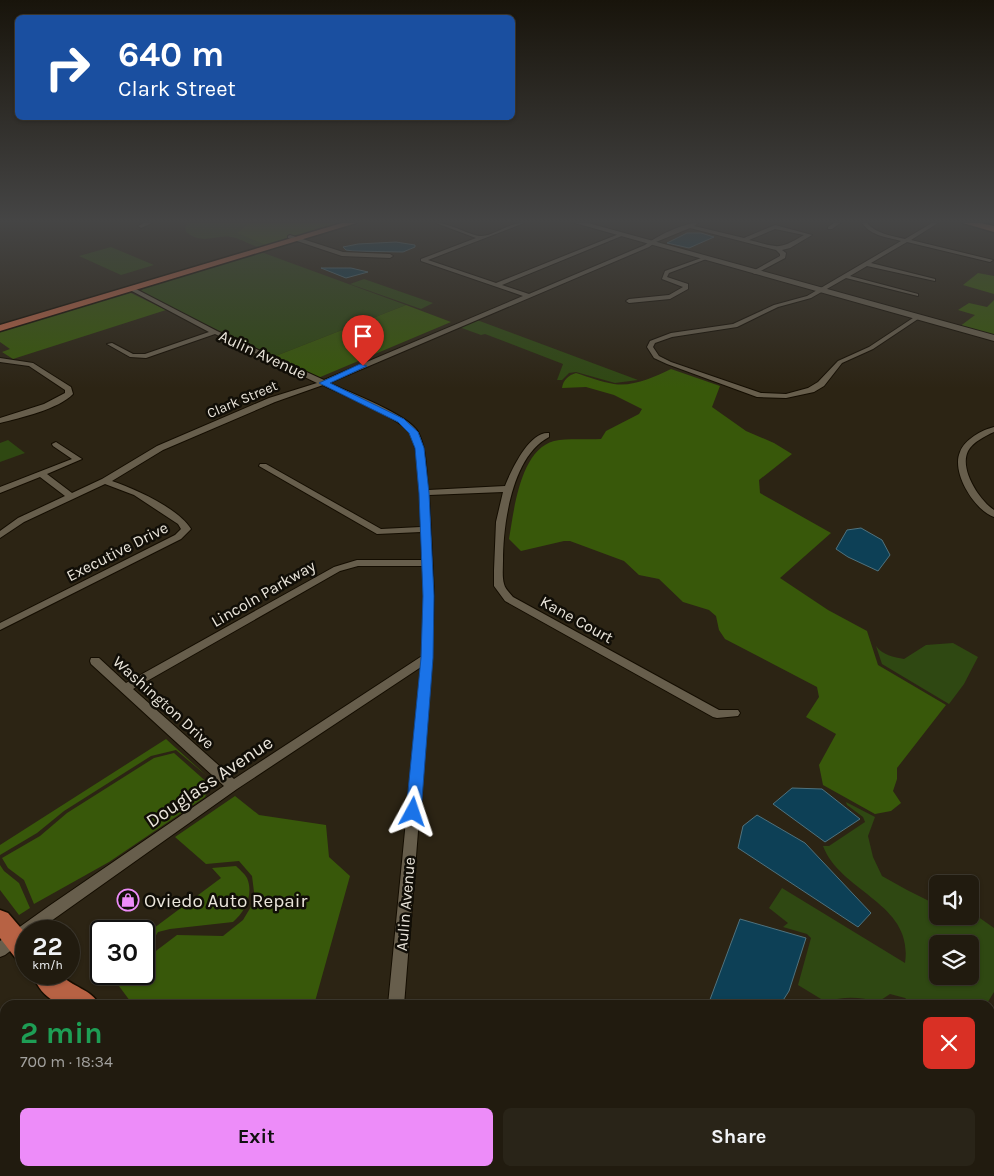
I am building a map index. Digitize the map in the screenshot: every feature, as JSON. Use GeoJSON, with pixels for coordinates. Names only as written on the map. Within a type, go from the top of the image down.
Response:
{"type":"FeatureCollection","features":[{"type":"Feature","properties":{"kind":"main road"},"geometry":{"type":"LineString","coordinates":[[0,324],[155,278]]}},
{"type":"Feature","properties":{"kind":"main road"},"geometry":{"type":"LineString","coordinates":[[0,328],[167,278]]}},
{"type":"Feature","properties":{"kind":"main road"},"geometry":{"type":"LineString","coordinates":[[132,289],[144,281]]}},
{"type":"Feature","properties":{"kind":"main road"},"geometry":{"type":"LineString","coordinates":[[89,302],[104,293]]}},
{"type":"Feature","properties":{"kind":"main road"},"geometry":{"type":"LineString","coordinates":[[0,920],[14,947]]}},
{"type":"Feature","properties":{"kind":"main road"},"geometry":{"type":"LineString","coordinates":[[54,989],[76,1000]]}},
{"type":"Feature","properties":{"kind":"street"},"geometry":{"type":"LineString","coordinates":[[475,278],[529,296]]}},
{"type":"Feature","properties":{"kind":"street"},"geometry":{"type":"LineString","coordinates":[[496,285],[514,278]]}},
{"type":"Feature","properties":{"kind":"street","name":"Clark Street"},"geometry":{"type":"LineString","coordinates":[[0,535],[21,520],[105,481],[160,448],[272,400],[323,383],[571,278]]}},
{"type":"Feature","properties":{"kind":"street"},"geometry":{"type":"LineString","coordinates":[[628,301],[670,297],[686,288],[686,286],[664,278]]}},
{"type":"Feature","properties":{"kind":"street"},"geometry":{"type":"LineString","coordinates":[[777,278],[994,338]]}},
{"type":"Feature","properties":{"kind":"street"},"geometry":{"type":"LineString","coordinates":[[842,278],[803,299],[776,306],[736,326],[670,335],[652,342],[651,352],[656,357],[760,395],[786,396],[812,390],[821,384],[840,362],[871,348],[918,318]]}},
{"type":"Feature","properties":{"kind":"street"},"geometry":{"type":"LineString","coordinates":[[852,278],[916,295]]}},
{"type":"Feature","properties":{"kind":"street"},"geometry":{"type":"LineString","coordinates":[[924,278],[933,280]]}},
{"type":"Feature","properties":{"kind":"street","name":"Aulin Avenue"},"geometry":{"type":"LineString","coordinates":[[132,289],[216,332],[390,414],[414,432],[419,448],[424,493],[427,563],[427,658],[396,1000]]}},
{"type":"Feature","properties":{"kind":"street"},"geometry":{"type":"LineString","coordinates":[[110,344],[132,356],[146,356],[216,332]]}},
{"type":"Feature","properties":{"kind":"street"},"geometry":{"type":"LineString","coordinates":[[1,360],[40,376],[50,377]]}},
{"type":"Feature","properties":{"kind":"street"},"geometry":{"type":"LineString","coordinates":[[2,417],[65,399],[69,394],[68,389],[31,364],[12,364]]}},
{"type":"Feature","properties":{"kind":"street"},"geometry":{"type":"LineString","coordinates":[[23,368],[31,364]]}},
{"type":"Feature","properties":{"kind":"street"},"geometry":{"type":"LineString","coordinates":[[994,429],[970,443],[964,450],[962,463],[968,488],[979,503],[994,514]]}},
{"type":"Feature","properties":{"kind":"street","name":"Kane Court"},"geometry":{"type":"LineString","coordinates":[[546,435],[535,441],[528,450],[507,489],[500,522],[499,586],[509,599],[718,714],[734,713]]}},
{"type":"Feature","properties":{"kind":"street"},"geometry":{"type":"LineString","coordinates":[[0,490],[78,458],[56,444]]}},
{"type":"Feature","properties":{"kind":"street"},"geometry":{"type":"LineString","coordinates":[[264,466],[380,532],[426,529]]}},
{"type":"Feature","properties":{"kind":"street"},"geometry":{"type":"LineString","coordinates":[[41,474],[71,496]]}},
{"type":"Feature","properties":{"kind":"street","name":"Executive Drive"},"geometry":{"type":"LineString","coordinates":[[0,627],[183,534],[186,529],[182,522],[137,493],[105,481]]}},
{"type":"Feature","properties":{"kind":"street"},"geometry":{"type":"LineString","coordinates":[[424,493],[507,489]]}},
{"type":"Feature","properties":{"kind":"street","name":"Lincoln Parkway"},"geometry":{"type":"LineString","coordinates":[[125,689],[337,569],[357,564],[427,563]]}},
{"type":"Feature","properties":{"kind":"street","name":"Douglass Avenue"},"geometry":{"type":"LineString","coordinates":[[14,947],[54,910],[234,786],[427,658]]}},
{"type":"Feature","properties":{"kind":"street","name":"Washington Drive"},"geometry":{"type":"LineString","coordinates":[[95,661],[234,786]]}},
{"type":"Feature","properties":{"kind":"green space"},"geometry":{"type":"Polygon","coordinates":[[[175,278],[332,278],[406,305],[273,357],[140,292],[145,287],[175,278]]]}},
{"type":"Feature","properties":{"kind":"green space"},"geometry":{"type":"Polygon","coordinates":[[[972,278],[994,278],[994,294],[963,285],[972,278]]]}},
{"type":"Feature","properties":{"kind":"green space"},"geometry":{"type":"Polygon","coordinates":[[[364,279],[433,303],[421,309],[350,284],[364,279]]]}},
{"type":"Feature","properties":{"kind":"green space"},"geometry":{"type":"Polygon","coordinates":[[[129,292],[166,310],[13,359],[2,352],[10,349],[0,342],[0,332],[129,292]]]}},
{"type":"Feature","properties":{"kind":"green space"},"geometry":{"type":"Polygon","coordinates":[[[994,300],[994,337],[959,327],[975,315],[958,310],[969,303],[987,307],[994,300]]]}},
{"type":"Feature","properties":{"kind":"green space"},"geometry":{"type":"Polygon","coordinates":[[[406,305],[451,322],[318,378],[273,357],[406,305]]]}},
{"type":"Feature","properties":{"kind":"green space"},"geometry":{"type":"Polygon","coordinates":[[[477,320],[638,380],[615,383],[576,372],[569,373],[562,380],[557,380],[563,364],[485,334],[481,335],[459,327],[477,320]]]}},
{"type":"Feature","properties":{"kind":"green space"},"geometry":{"type":"Polygon","coordinates":[[[671,369],[720,386],[712,407],[746,431],[774,443],[792,454],[759,480],[760,493],[831,533],[780,578],[828,610],[867,631],[878,665],[946,705],[897,768],[897,779],[893,791],[901,803],[891,811],[875,814],[823,785],[819,765],[836,734],[806,717],[819,697],[817,687],[725,639],[719,630],[716,616],[709,610],[683,602],[659,579],[639,575],[624,561],[570,541],[521,551],[509,539],[516,498],[526,468],[533,456],[543,447],[554,441],[601,439],[606,431],[639,414],[642,409],[614,395],[586,387],[562,388],[567,378],[576,373],[600,381],[621,385],[643,381],[671,369]]]}},
{"type":"Feature","properties":{"kind":"green space"},"geometry":{"type":"Polygon","coordinates":[[[8,440],[25,453],[0,462],[0,443],[8,440]]]}},
{"type":"Feature","properties":{"kind":"green space"},"geometry":{"type":"Polygon","coordinates":[[[953,643],[978,657],[964,684],[949,704],[882,664],[876,646],[885,654],[904,659],[926,645],[953,643]]]}},
{"type":"Feature","properties":{"kind":"green space"},"geometry":{"type":"Polygon","coordinates":[[[166,739],[208,777],[176,750],[151,756],[64,811],[37,833],[0,855],[0,845],[166,739]]]}},
{"type":"Feature","properties":{"kind":"green space"},"geometry":{"type":"Polygon","coordinates":[[[174,753],[210,785],[205,797],[109,862],[34,904],[24,880],[8,868],[2,858],[40,836],[67,813],[154,758],[174,753]]]}},
{"type":"Feature","properties":{"kind":"green space"},"geometry":{"type":"Polygon","coordinates":[[[235,796],[259,815],[326,825],[329,857],[350,876],[315,1000],[129,1000],[118,985],[155,985],[155,952],[177,935],[223,936],[243,920],[255,900],[252,876],[239,861],[206,864],[175,837],[235,796]]]}},
{"type":"Feature","properties":{"kind":"green space"},"geometry":{"type":"Polygon","coordinates":[[[846,802],[875,817],[868,836],[873,857],[882,876],[929,901],[929,925],[979,925],[979,917],[994,928],[994,992],[989,1000],[908,1000],[890,994],[881,1000],[852,998],[823,1000],[798,985],[811,938],[807,934],[783,927],[788,923],[769,908],[782,888],[905,963],[905,943],[899,926],[888,912],[845,876],[832,862],[823,846],[829,846],[865,822],[863,817],[847,805],[846,802]]]}},
{"type":"Feature","properties":{"kind":"green space"},"geometry":{"type":"Polygon","coordinates":[[[0,865],[4,871],[19,883],[30,908],[19,915],[0,890],[0,865]]]}},
{"type":"Feature","properties":{"kind":"green space"},"geometry":{"type":"Polygon","coordinates":[[[236,866],[247,878],[249,896],[241,913],[233,922],[170,929],[158,932],[155,937],[155,927],[221,878],[212,868],[236,866]]]}},
{"type":"Feature","properties":{"kind":"water"},"geometry":{"type":"Polygon","coordinates":[[[861,528],[882,540],[890,555],[878,571],[848,557],[836,549],[847,530],[861,528]]]}},
{"type":"Feature","properties":{"kind":"water"},"geometry":{"type":"Polygon","coordinates":[[[792,788],[822,789],[860,819],[825,842],[773,804],[792,788]]]}},
{"type":"Feature","properties":{"kind":"water"},"geometry":{"type":"Polygon","coordinates":[[[757,815],[805,843],[871,913],[858,927],[738,848],[743,826],[757,815]]]}},
{"type":"Feature","properties":{"kind":"water"},"geometry":{"type":"Polygon","coordinates":[[[740,919],[806,938],[789,991],[783,1000],[710,1000],[740,919]]]}},
{"type":"Feature","properties":{"kind":"place","name":"Oviedo Auto Repair"},"geometry":{"type":"Point","coordinates":[128,900]}},
{"type":"Feature","properties":{"kind":"route"},"geometry":{"type":"LineString","coordinates":[[363,366],[323,383],[401,420],[414,432],[419,448],[424,493],[429,596],[427,658],[413,812]]}}]}
